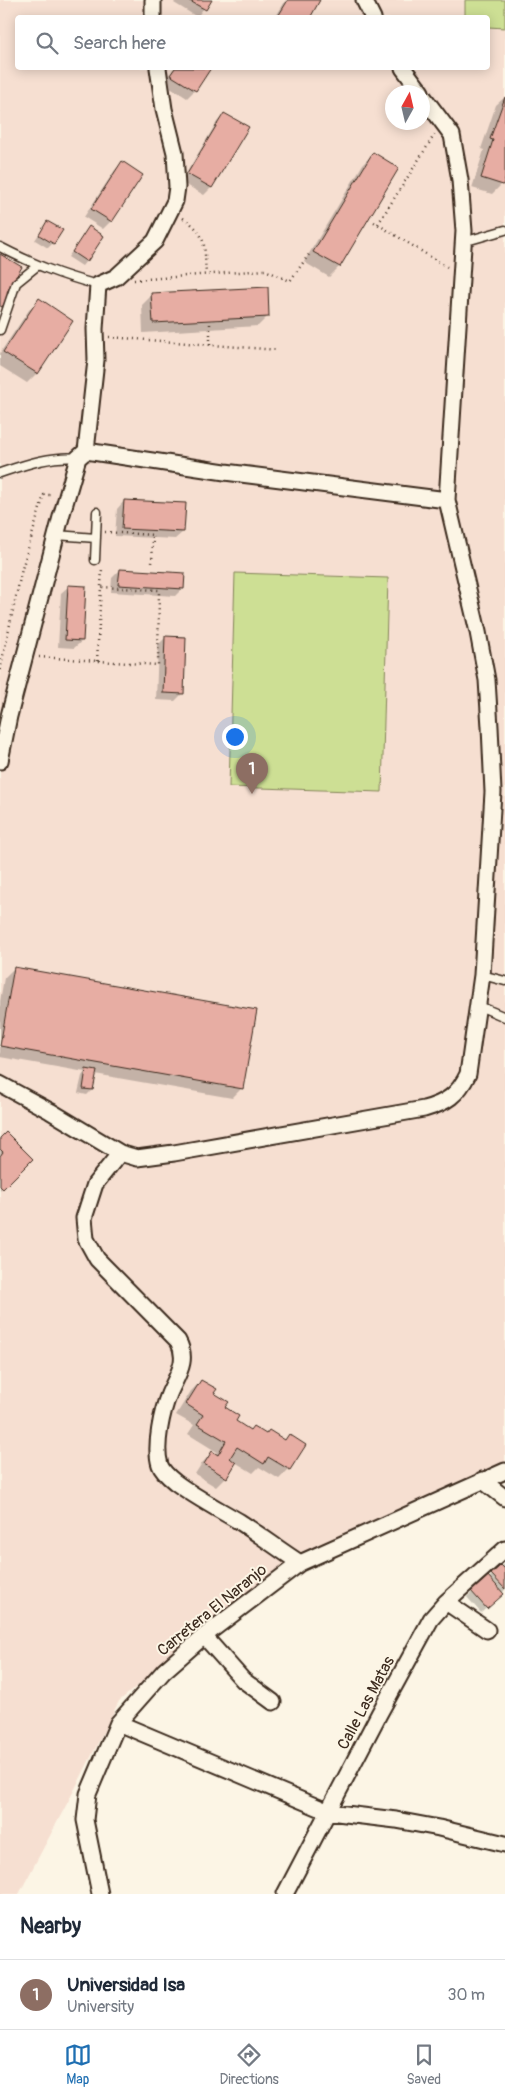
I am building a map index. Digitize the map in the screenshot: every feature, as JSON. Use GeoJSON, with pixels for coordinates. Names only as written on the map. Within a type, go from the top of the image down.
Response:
{"type":"FeatureCollection","features":[{"type":"Feature","properties":{"kind":"street"},"geometry":{"type":"LineString","coordinates":[[153,0],[153,15]]}},
{"type":"Feature","properties":{"kind":"street"},"geometry":{"type":"LineString","coordinates":[[364,0],[372,15]]}},
{"type":"Feature","properties":{"kind":"street"},"geometry":{"type":"LineString","coordinates":[[0,761],[66,496],[82,455],[96,360],[98,286],[116,277],[155,241],[175,201],[177,187],[175,153],[164,109],[158,70]]}},
{"type":"Feature","properties":{"kind":"street"},"geometry":{"type":"LineString","coordinates":[[404,70],[415,85]]}},
{"type":"Feature","properties":{"kind":"street"},"geometry":{"type":"LineString","coordinates":[[0,1084],[50,1111],[120,1153],[137,1158],[438,1105],[452,1098],[462,1088],[468,1074],[479,1006],[492,792],[487,680],[478,632],[446,500],[463,242],[460,180],[452,135],[430,105]]}},
{"type":"Feature","properties":{"kind":"street"},"geometry":{"type":"LineString","coordinates":[[82,455],[446,500]]}},
{"type":"Feature","properties":{"kind":"street"},"geometry":{"type":"LineString","coordinates":[[120,1153],[95,1184],[84,1218],[86,1239],[97,1259],[178,1341],[183,1350],[182,1370],[166,1403],[160,1430],[158,1446],[160,1467],[173,1481],[300,1563]]}},
{"type":"Feature","properties":{"kind":"street","name":"Carretera El Naranjo"},"geometry":{"type":"LineString","coordinates":[[100,1894],[85,1820],[88,1794],[118,1723],[164,1671],[204,1636],[300,1563],[505,1471]]}},
{"type":"Feature","properties":{"kind":"street"},"geometry":{"type":"LineString","coordinates":[[482,1480],[505,1498]]}},
{"type":"Feature","properties":{"kind":"street","name":"Calle Las Matas"},"geometry":{"type":"LineString","coordinates":[[285,1894],[431,1619],[446,1602],[505,1549]]}},
{"type":"Feature","properties":{"kind":"street"},"geometry":{"type":"LineString","coordinates":[[446,1602],[487,1630]]}},
{"type":"Feature","properties":{"kind":"street"},"geometry":{"type":"LineString","coordinates":[[204,1636],[243,1680],[273,1702]]}},
{"type":"Feature","properties":{"kind":"street"},"geometry":{"type":"LineString","coordinates":[[118,1723],[329,1812],[430,1826],[505,1844]]}},
{"type":"Feature","properties":{"kind":"lane"},"geometry":{"type":"LineString","coordinates":[[463,242],[505,230]]}},
{"type":"Feature","properties":{"kind":"lane"},"geometry":{"type":"LineString","coordinates":[[0,247],[37,266],[98,286]]}},
{"type":"Feature","properties":{"kind":"lane"},"geometry":{"type":"LineString","coordinates":[[0,330],[16,284],[37,266]]}},
{"type":"Feature","properties":{"kind":"lane"},"geometry":{"type":"LineString","coordinates":[[0,473],[82,455]]}},
{"type":"Feature","properties":{"kind":"lane"},"geometry":{"type":"LineString","coordinates":[[95,560],[97,512]]}},
{"type":"Feature","properties":{"kind":"lane"},"geometry":{"type":"LineString","coordinates":[[56,535],[96,535]]}},
{"type":"Feature","properties":{"kind":"lane"},"geometry":{"type":"LineString","coordinates":[[482,975],[505,981]]}},
{"type":"Feature","properties":{"kind":"lane"},"geometry":{"type":"LineString","coordinates":[[479,1006],[505,1017]]}},
{"type":"Feature","properties":{"kind":"path"},"geometry":{"type":"LineString","coordinates":[[378,224],[442,122]]}},
{"type":"Feature","properties":{"kind":"path"},"geometry":{"type":"LineString","coordinates":[[171,210],[196,226],[200,232],[203,240],[206,274]]}},
{"type":"Feature","properties":{"kind":"path"},"geometry":{"type":"LineString","coordinates":[[374,222],[461,276]]}},
{"type":"Feature","properties":{"kind":"path"},"geometry":{"type":"LineString","coordinates":[[116,277],[126,280],[265,270],[290,281],[310,253]]}},
{"type":"Feature","properties":{"kind":"path"},"geometry":{"type":"LineString","coordinates":[[210,324],[210,345]]}},
{"type":"Feature","properties":{"kind":"path"},"geometry":{"type":"LineString","coordinates":[[96,336],[278,350]]}},
{"type":"Feature","properties":{"kind":"path"},"geometry":{"type":"LineString","coordinates":[[0,670],[22,569],[44,495],[66,496]]}},
{"type":"Feature","properties":{"kind":"path"},"geometry":{"type":"LineString","coordinates":[[96,535],[153,535],[152,565]]}},
{"type":"Feature","properties":{"kind":"path"},"geometry":{"type":"LineString","coordinates":[[95,560],[102,560],[97,661]]}},
{"type":"Feature","properties":{"kind":"path"},"geometry":{"type":"LineString","coordinates":[[25,656],[158,666],[159,590],[101,587]]}},
{"type":"Feature","properties":{"kind":"shaded area"},"geometry":{"type":"Polygon","coordinates":[[[0,0],[505,0],[505,1465],[300,1553],[119,1701],[19,1894],[0,1894],[0,0]]]}},
{"type":"Feature","properties":{"kind":"green space"},"geometry":{"type":"Polygon","coordinates":[[[465,0],[505,0],[505,28],[490,27],[490,15],[465,15],[465,0]]]}},
{"type":"Feature","properties":{"kind":"green space"},"geometry":{"type":"Polygon","coordinates":[[[235,573],[388,578],[382,792],[229,787],[235,573]]]}},
{"type":"Feature","properties":{"kind":"building"},"geometry":{"type":"Polygon","coordinates":[[[188,0],[212,0],[206,10],[188,0]]]}},
{"type":"Feature","properties":{"kind":"building"},"geometry":{"type":"Polygon","coordinates":[[[288,0],[320,0],[312,15],[279,15],[288,0]]]}},
{"type":"Feature","properties":{"kind":"building"},"geometry":{"type":"Polygon","coordinates":[[[174,70],[210,70],[196,91],[170,75],[174,70]]]}},
{"type":"Feature","properties":{"kind":"building"},"geometry":{"type":"Polygon","coordinates":[[[505,97],[505,179],[503,185],[481,178],[493,140],[490,139],[505,97]]]}},
{"type":"Feature","properties":{"kind":"building"},"geometry":{"type":"Polygon","coordinates":[[[224,113],[249,127],[212,188],[187,174],[224,113]]]}},
{"type":"Feature","properties":{"kind":"building"},"geometry":{"type":"Polygon","coordinates":[[[373,152],[399,168],[340,267],[313,252],[373,152]]]}},
{"type":"Feature","properties":{"kind":"building"},"geometry":{"type":"Polygon","coordinates":[[[122,161],[143,175],[112,222],[91,209],[122,161]]]}},
{"type":"Feature","properties":{"kind":"building"},"geometry":{"type":"Polygon","coordinates":[[[47,221],[63,230],[54,244],[39,235],[47,221]]]}},
{"type":"Feature","properties":{"kind":"building"},"geometry":{"type":"Polygon","coordinates":[[[89,226],[104,236],[87,262],[72,252],[89,226]]]}},
{"type":"Feature","properties":{"kind":"building"},"geometry":{"type":"Polygon","coordinates":[[[0,254],[22,267],[7,292],[10,294],[2,307],[0,306],[0,254]]]}},
{"type":"Feature","properties":{"kind":"building"},"geometry":{"type":"Polygon","coordinates":[[[268,287],[269,317],[153,323],[151,293],[268,287]]]}},
{"type":"Feature","properties":{"kind":"building"},"geometry":{"type":"Polygon","coordinates":[[[39,298],[73,321],[38,374],[3,352],[39,298]]]}},
{"type":"Feature","properties":{"kind":"building"},"geometry":{"type":"Polygon","coordinates":[[[124,500],[186,503],[184,532],[122,529],[124,500]]]}},
{"type":"Feature","properties":{"kind":"building"},"geometry":{"type":"Polygon","coordinates":[[[120,569],[185,573],[184,589],[118,585],[120,569]]]}},
{"type":"Feature","properties":{"kind":"building"},"geometry":{"type":"Polygon","coordinates":[[[68,585],[86,586],[83,641],[65,640],[68,585]]]}},
{"type":"Feature","properties":{"kind":"building"},"geometry":{"type":"Polygon","coordinates":[[[165,636],[186,637],[184,694],[163,693],[165,636]]]}},
{"type":"Feature","properties":{"kind":"building"},"geometry":{"type":"Polygon","coordinates":[[[14,967],[257,1010],[243,1089],[0,1046],[14,967]]]}},
{"type":"Feature","properties":{"kind":"building"},"geometry":{"type":"Polygon","coordinates":[[[86,1069],[97,1071],[93,1090],[83,1089],[86,1069]]]}},
{"type":"Feature","properties":{"kind":"building"},"geometry":{"type":"Polygon","coordinates":[[[6,1132],[33,1159],[3,1189],[0,1186],[0,1156],[3,1152],[0,1149],[0,1138],[6,1132]]]}},
{"type":"Feature","properties":{"kind":"building"},"geometry":{"type":"Polygon","coordinates":[[[201,1380],[217,1389],[214,1393],[229,1402],[225,1407],[239,1416],[236,1421],[250,1430],[253,1426],[266,1434],[269,1430],[285,1440],[289,1434],[306,1445],[290,1470],[268,1457],[264,1464],[237,1447],[230,1458],[236,1463],[227,1478],[204,1464],[212,1451],[218,1455],[226,1441],[197,1424],[203,1415],[186,1404],[201,1380]]]}},
{"type":"Feature","properties":{"kind":"building"},"geometry":{"type":"Polygon","coordinates":[[[501,1565],[505,1569],[505,1589],[491,1574],[501,1565]]]}},
{"type":"Feature","properties":{"kind":"building"},"geometry":{"type":"Polygon","coordinates":[[[488,1576],[504,1594],[487,1609],[471,1591],[488,1576]]]}},
{"type":"Feature","properties":{"kind":"place","name":"Universidad Isa"},"geometry":{"type":"Point","coordinates":[252,794]}}]}
